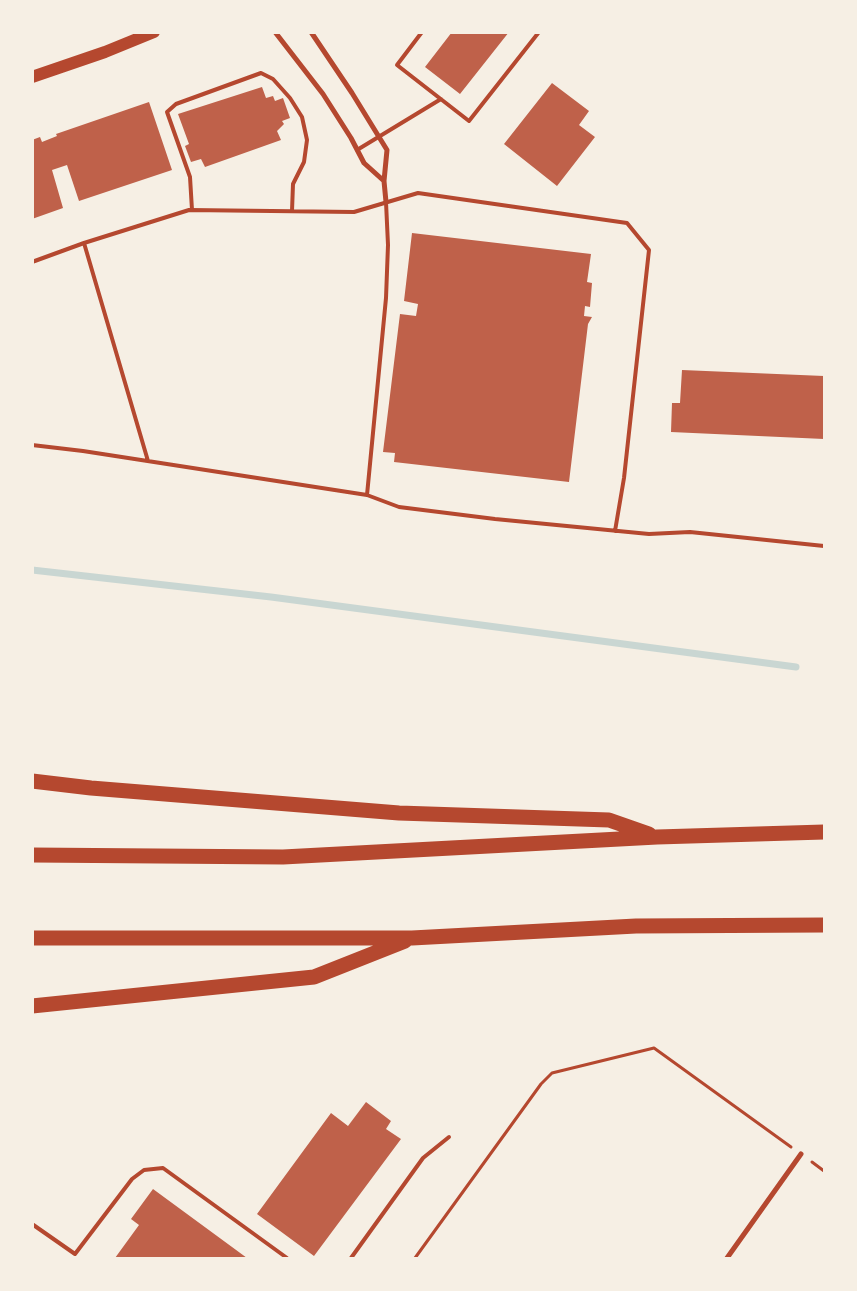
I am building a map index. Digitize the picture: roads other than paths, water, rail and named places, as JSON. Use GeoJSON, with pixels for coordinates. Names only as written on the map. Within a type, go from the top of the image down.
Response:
{"type":"FeatureCollection","features":[{"type":"Feature","properties":{"kind":"highway"},"geometry":{"type":"LineString","coordinates":[[32,781],[91,788],[399,813],[610,820],[658,837]]}},
{"type":"Feature","properties":{"kind":"highway"},"geometry":{"type":"LineString","coordinates":[[32,855],[283,857],[658,837],[824,832]]}},
{"type":"Feature","properties":{"kind":"highway"},"geometry":{"type":"LineString","coordinates":[[32,938],[412,938],[636,926],[824,926]]}},
{"type":"Feature","properties":{"kind":"highway"},"geometry":{"type":"LineString","coordinates":[[32,1006],[314,977],[412,938]]}},
{"type":"Feature","properties":{"kind":"main road"},"geometry":{"type":"LineString","coordinates":[[32,77],[105,52],[154,32]]}},
{"type":"Feature","properties":{"kind":"street"},"geometry":{"type":"LineString","coordinates":[[275,32],[323,94],[364,163],[384,182]]}},
{"type":"Feature","properties":{"kind":"street"},"geometry":{"type":"LineString","coordinates":[[311,32],[388,150],[384,182],[386,202]]}},
{"type":"Feature","properties":{"kind":"street"},"geometry":{"type":"LineString","coordinates":[[726,1258],[801,1154]]}},
{"type":"Feature","properties":{"kind":"lane"},"geometry":{"type":"LineString","coordinates":[[422,32],[397,65],[469,121],[539,32]]}},
{"type":"Feature","properties":{"kind":"lane"},"geometry":{"type":"LineString","coordinates":[[192,210],[190,177],[167,112],[176,104],[261,73],[273,79],[290,98],[302,117],[308,140],[304,162],[292,184],[292,211]]}},
{"type":"Feature","properties":{"kind":"lane"},"geometry":{"type":"LineString","coordinates":[[357,150],[441,99]]}},
{"type":"Feature","properties":{"kind":"lane"},"geometry":{"type":"LineString","coordinates":[[32,262],[84,243],[192,210],[354,212],[418,193],[628,222],[649,250],[624,478],[615,530]]}},
{"type":"Feature","properties":{"kind":"lane"},"geometry":{"type":"LineString","coordinates":[[367,495],[386,298],[388,245],[386,202]]}},
{"type":"Feature","properties":{"kind":"lane"},"geometry":{"type":"LineString","coordinates":[[84,243],[148,461]]}},
{"type":"Feature","properties":{"kind":"lane"},"geometry":{"type":"LineString","coordinates":[[32,445],[83,451],[367,495],[399,507],[495,519],[649,534],[690,532],[824,546]]}},
{"type":"Feature","properties":{"kind":"lane"},"geometry":{"type":"LineString","coordinates":[[351,1258],[423,1158],[449,1138]]}},
{"type":"Feature","properties":{"kind":"lane"},"geometry":{"type":"LineString","coordinates":[[32,1224],[75,1254],[132,1179],[144,1170],[163,1168],[287,1258]]}},
{"type":"Feature","properties":{"kind":"waterway"},"geometry":{"type":"LineString","coordinates":[[32,570],[271,597],[796,667]]}}]}
